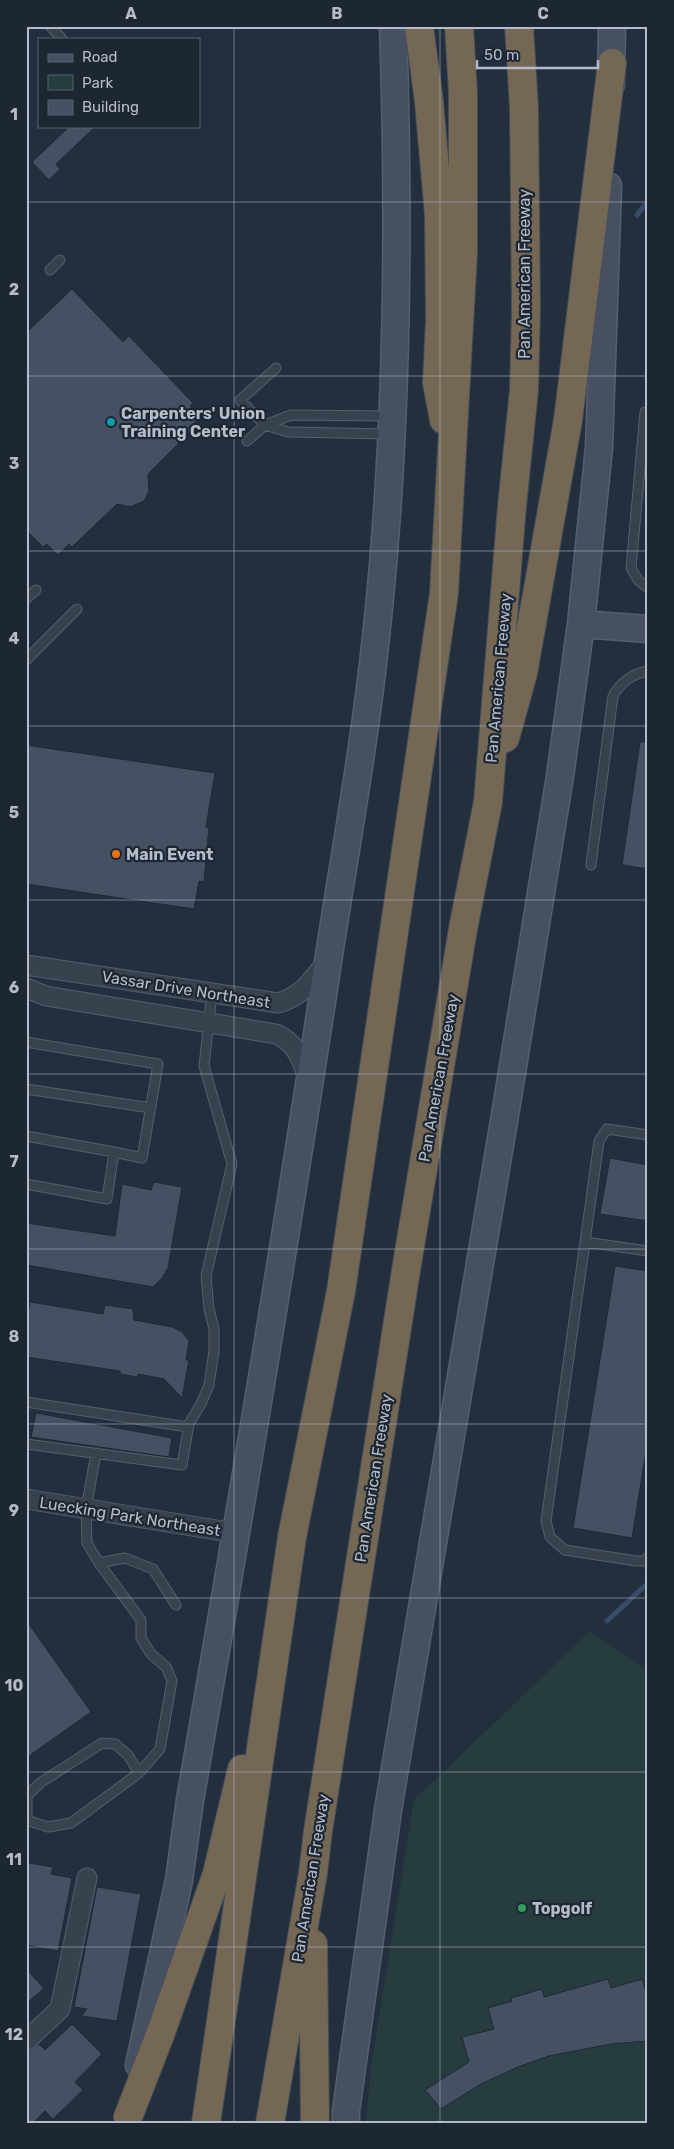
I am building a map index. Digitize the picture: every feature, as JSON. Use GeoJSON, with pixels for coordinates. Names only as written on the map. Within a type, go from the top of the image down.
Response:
{"type":"FeatureCollection","features":[{"type":"Feature","properties":{"kind":"highway"},"geometry":{"type":"LineString","coordinates":[[419,26],[429,102],[439,215],[440,321],[437,383],[451,460]]}},
{"type":"Feature","properties":{"kind":"highway"},"geometry":{"type":"LineString","coordinates":[[127,2120],[160,2035],[217,1874],[246,1753],[292,1537],[341,1291],[444,593],[463,253],[463,93],[459,26]]}},
{"type":"Feature","properties":{"kind":"highway","name":"Pan American Freeway"},"geometry":{"type":"LineString","coordinates":[[270,2123],[313,1873],[407,1264],[463,929],[488,802],[512,506],[524,390],[526,309],[524,118],[519,26]]}},
{"type":"Feature","properties":{"kind":"highway"},"geometry":{"type":"LineString","coordinates":[[488,802],[523,673],[568,420],[612,63]]}},
{"type":"Feature","properties":{"kind":"highway"},"geometry":{"type":"LineString","coordinates":[[206,2123],[292,1537]]}},
{"type":"Feature","properties":{"kind":"highway"},"geometry":{"type":"LineString","coordinates":[[313,1873],[315,2123]]}},
{"type":"Feature","properties":{"kind":"main road"},"geometry":{"type":"LineString","coordinates":[[127,2120],[179,1880],[309,1086],[357,782],[376,635],[392,425],[398,171],[393,26]]}},
{"type":"Feature","properties":{"kind":"main road"},"geometry":{"type":"LineString","coordinates":[[346,2123],[346,2111],[388,1810],[507,1102],[560,776],[581,624],[599,448],[612,26]]}},
{"type":"Feature","properties":{"kind":"main road"},"geometry":{"type":"LineString","coordinates":[[581,624],[648,629]]}},
{"type":"Feature","properties":{"kind":"street","name":"Vassar Drive Northeast"},"geometry":{"type":"LineString","coordinates":[[26,965],[278,1003],[289,1000],[307,987],[328,960]]}},
{"type":"Feature","properties":{"kind":"street","name":"Vassar Drive Northeast"},"geometry":{"type":"LineString","coordinates":[[26,988],[46,996],[262,1031],[284,1037],[301,1057],[309,1086]]}},
{"type":"Feature","properties":{"kind":"street","name":"Luecking Park Northeast"},"geometry":{"type":"LineString","coordinates":[[26,1499],[235,1533]]}},
{"type":"Feature","properties":{"kind":"street"},"geometry":{"type":"LineString","coordinates":[[26,2041],[60,2009],[88,1878]]}},
{"type":"Feature","properties":{"kind":"lane"},"geometry":{"type":"LineString","coordinates":[[50,26],[61,38]]}},
{"type":"Feature","properties":{"kind":"lane"},"geometry":{"type":"LineString","coordinates":[[50,270],[60,260]]}},
{"type":"Feature","properties":{"kind":"lane"},"geometry":{"type":"LineString","coordinates":[[276,368],[240,400],[265,425],[288,432],[392,425]]}},
{"type":"Feature","properties":{"kind":"lane"},"geometry":{"type":"LineString","coordinates":[[645,412],[631,568],[638,580],[648,588]]}},
{"type":"Feature","properties":{"kind":"lane"},"geometry":{"type":"LineString","coordinates":[[248,441],[265,425],[292,415],[392,425]]}},
{"type":"Feature","properties":{"kind":"lane"},"geometry":{"type":"LineString","coordinates":[[26,598],[36,590]]}},
{"type":"Feature","properties":{"kind":"lane"},"geometry":{"type":"LineString","coordinates":[[26,660],[77,609]]}},
{"type":"Feature","properties":{"kind":"lane"},"geometry":{"type":"LineString","coordinates":[[590,864],[613,696],[624,681],[639,672],[648,671]]}},
{"type":"Feature","properties":{"kind":"lane"},"geometry":{"type":"LineString","coordinates":[[26,1444],[182,1465],[188,1427],[209,1385],[214,1352],[214,1329],[209,1308],[206,1276],[232,1164],[204,1066],[212,993]]}},
{"type":"Feature","properties":{"kind":"lane"},"geometry":{"type":"LineString","coordinates":[[26,1042],[158,1064],[142,1158],[26,1136]]}},
{"type":"Feature","properties":{"kind":"lane"},"geometry":{"type":"LineString","coordinates":[[26,1089],[150,1108]]}},
{"type":"Feature","properties":{"kind":"lane"},"geometry":{"type":"LineString","coordinates":[[648,1135],[608,1129],[599,1141],[546,1521],[550,1537],[565,1550],[636,1561],[645,1561],[648,1558]]}},
{"type":"Feature","properties":{"kind":"lane"},"geometry":{"type":"LineString","coordinates":[[26,1184],[107,1200],[114,1152]]}},
{"type":"Feature","properties":{"kind":"lane"},"geometry":{"type":"LineString","coordinates":[[585,1242],[648,1250]]}},
{"type":"Feature","properties":{"kind":"lane"},"geometry":{"type":"LineString","coordinates":[[26,1402],[188,1427]]}},
{"type":"Feature","properties":{"kind":"lane"},"geometry":{"type":"LineString","coordinates":[[96,1453],[86,1509],[87,1543],[140,1620],[141,1638],[151,1654],[166,1667],[172,1681],[160,1749],[139,1773],[71,1823],[48,1827],[27,1820],[26,1796],[40,1783],[102,1743],[115,1744],[128,1755],[139,1773]]}},
{"type":"Feature","properties":{"kind":"lane"},"geometry":{"type":"LineString","coordinates":[[99,1563],[125,1558],[153,1569],[176,1605]]}},
{"type":"Feature","properties":{"kind":"green space","name":"Topgolf"},"geometry":{"type":"Polygon","coordinates":[[[590,1631],[648,1671],[648,2123],[366,2123],[371,2067],[414,1800],[590,1631]]]}},
{"type":"Feature","properties":{"kind":"building"},"geometry":{"type":"Polygon","coordinates":[[[68,128],[94,128],[56,164],[60,169],[49,180],[32,162],[68,128]]]}},
{"type":"Feature","properties":{"kind":"building","name":"Carpenters' Union Training Center"},"geometry":{"type":"Polygon","coordinates":[[[72,289],[123,342],[129,336],[193,403],[190,406],[201,417],[189,428],[191,431],[148,474],[149,491],[144,501],[130,507],[117,504],[72,547],[69,544],[58,555],[47,544],[43,547],[26,530],[26,333],[72,289]]]}},
{"type":"Feature","properties":{"kind":"building"},"geometry":{"type":"Polygon","coordinates":[[[640,742],[648,742],[648,869],[622,865],[640,742]]]}},
{"type":"Feature","properties":{"kind":"building","name":"Main Event"},"geometry":{"type":"Polygon","coordinates":[[[26,745],[215,773],[206,827],[209,827],[204,882],[199,881],[194,909],[26,884],[26,745]]]}},
{"type":"Feature","properties":{"kind":"building"},"geometry":{"type":"Polygon","coordinates":[[[610,1158],[648,1165],[648,1221],[600,1214],[610,1158]]]}},
{"type":"Feature","properties":{"kind":"building"},"geometry":{"type":"Polygon","coordinates":[[[154,1182],[182,1187],[168,1268],[153,1287],[26,1265],[26,1223],[115,1236],[122,1184],[151,1190],[154,1182]]]}},
{"type":"Feature","properties":{"kind":"building"},"geometry":{"type":"Polygon","coordinates":[[[615,1266],[648,1271],[648,1439],[632,1538],[573,1528],[615,1266]]]}},
{"type":"Feature","properties":{"kind":"building"},"geometry":{"type":"Polygon","coordinates":[[[30,1302],[103,1314],[105,1305],[133,1309],[134,1320],[172,1327],[182,1332],[189,1341],[186,1360],[189,1360],[182,1398],[164,1379],[138,1374],[137,1377],[120,1374],[120,1371],[26,1357],[26,1324],[30,1302]]]}},
{"type":"Feature","properties":{"kind":"building"},"geometry":{"type":"Polygon","coordinates":[[[36,1413],[172,1438],[169,1457],[31,1437],[36,1413]]]}},
{"type":"Feature","properties":{"kind":"building"},"geometry":{"type":"Polygon","coordinates":[[[26,1620],[91,1712],[26,1758],[26,1620]]]}},
{"type":"Feature","properties":{"kind":"building"},"geometry":{"type":"Polygon","coordinates":[[[29,1863],[53,1867],[51,1874],[72,1878],[58,1951],[26,1945],[26,1879],[29,1863]]]}},
{"type":"Feature","properties":{"kind":"building"},"geometry":{"type":"Polygon","coordinates":[[[97,1887],[141,1894],[117,2021],[81,2016],[87,2009],[74,2007],[97,1887]]]}},
{"type":"Feature","properties":{"kind":"building"},"geometry":{"type":"Polygon","coordinates":[[[26,1969],[44,1988],[26,2004],[26,1969]]]}},
{"type":"Feature","properties":{"kind":"building"},"geometry":{"type":"Polygon","coordinates":[[[608,1979],[611,1988],[642,1979],[648,1998],[648,2041],[611,2044],[549,2056],[518,2067],[481,2084],[441,2109],[425,2090],[469,2062],[462,2037],[494,2029],[488,2008],[512,2001],[511,1998],[542,1989],[544,1997],[608,1979]]]}},
{"type":"Feature","properties":{"kind":"building"},"geometry":{"type":"Polygon","coordinates":[[[72,2024],[102,2054],[75,2082],[83,2090],[53,2119],[45,2111],[33,2123],[26,2123],[26,2053],[39,2044],[45,2050],[72,2024]]]}},
{"type":"Feature","properties":{"kind":"waterway"},"geometry":{"type":"LineString","coordinates":[[637,215],[648,201]]}},
{"type":"Feature","properties":{"kind":"waterway"},"geometry":{"type":"LineString","coordinates":[[607,1621],[648,1583]]}},
{"type":"Feature","properties":{"kind":"place","name":"Carpenters' Union Training Center"},"geometry":{"type":"Point","coordinates":[111,422]}},
{"type":"Feature","properties":{"kind":"place","name":"Main Event"},"geometry":{"type":"Point","coordinates":[116,854]}},
{"type":"Feature","properties":{"kind":"place","name":"Topgolf"},"geometry":{"type":"Point","coordinates":[522,1908]}}]}
